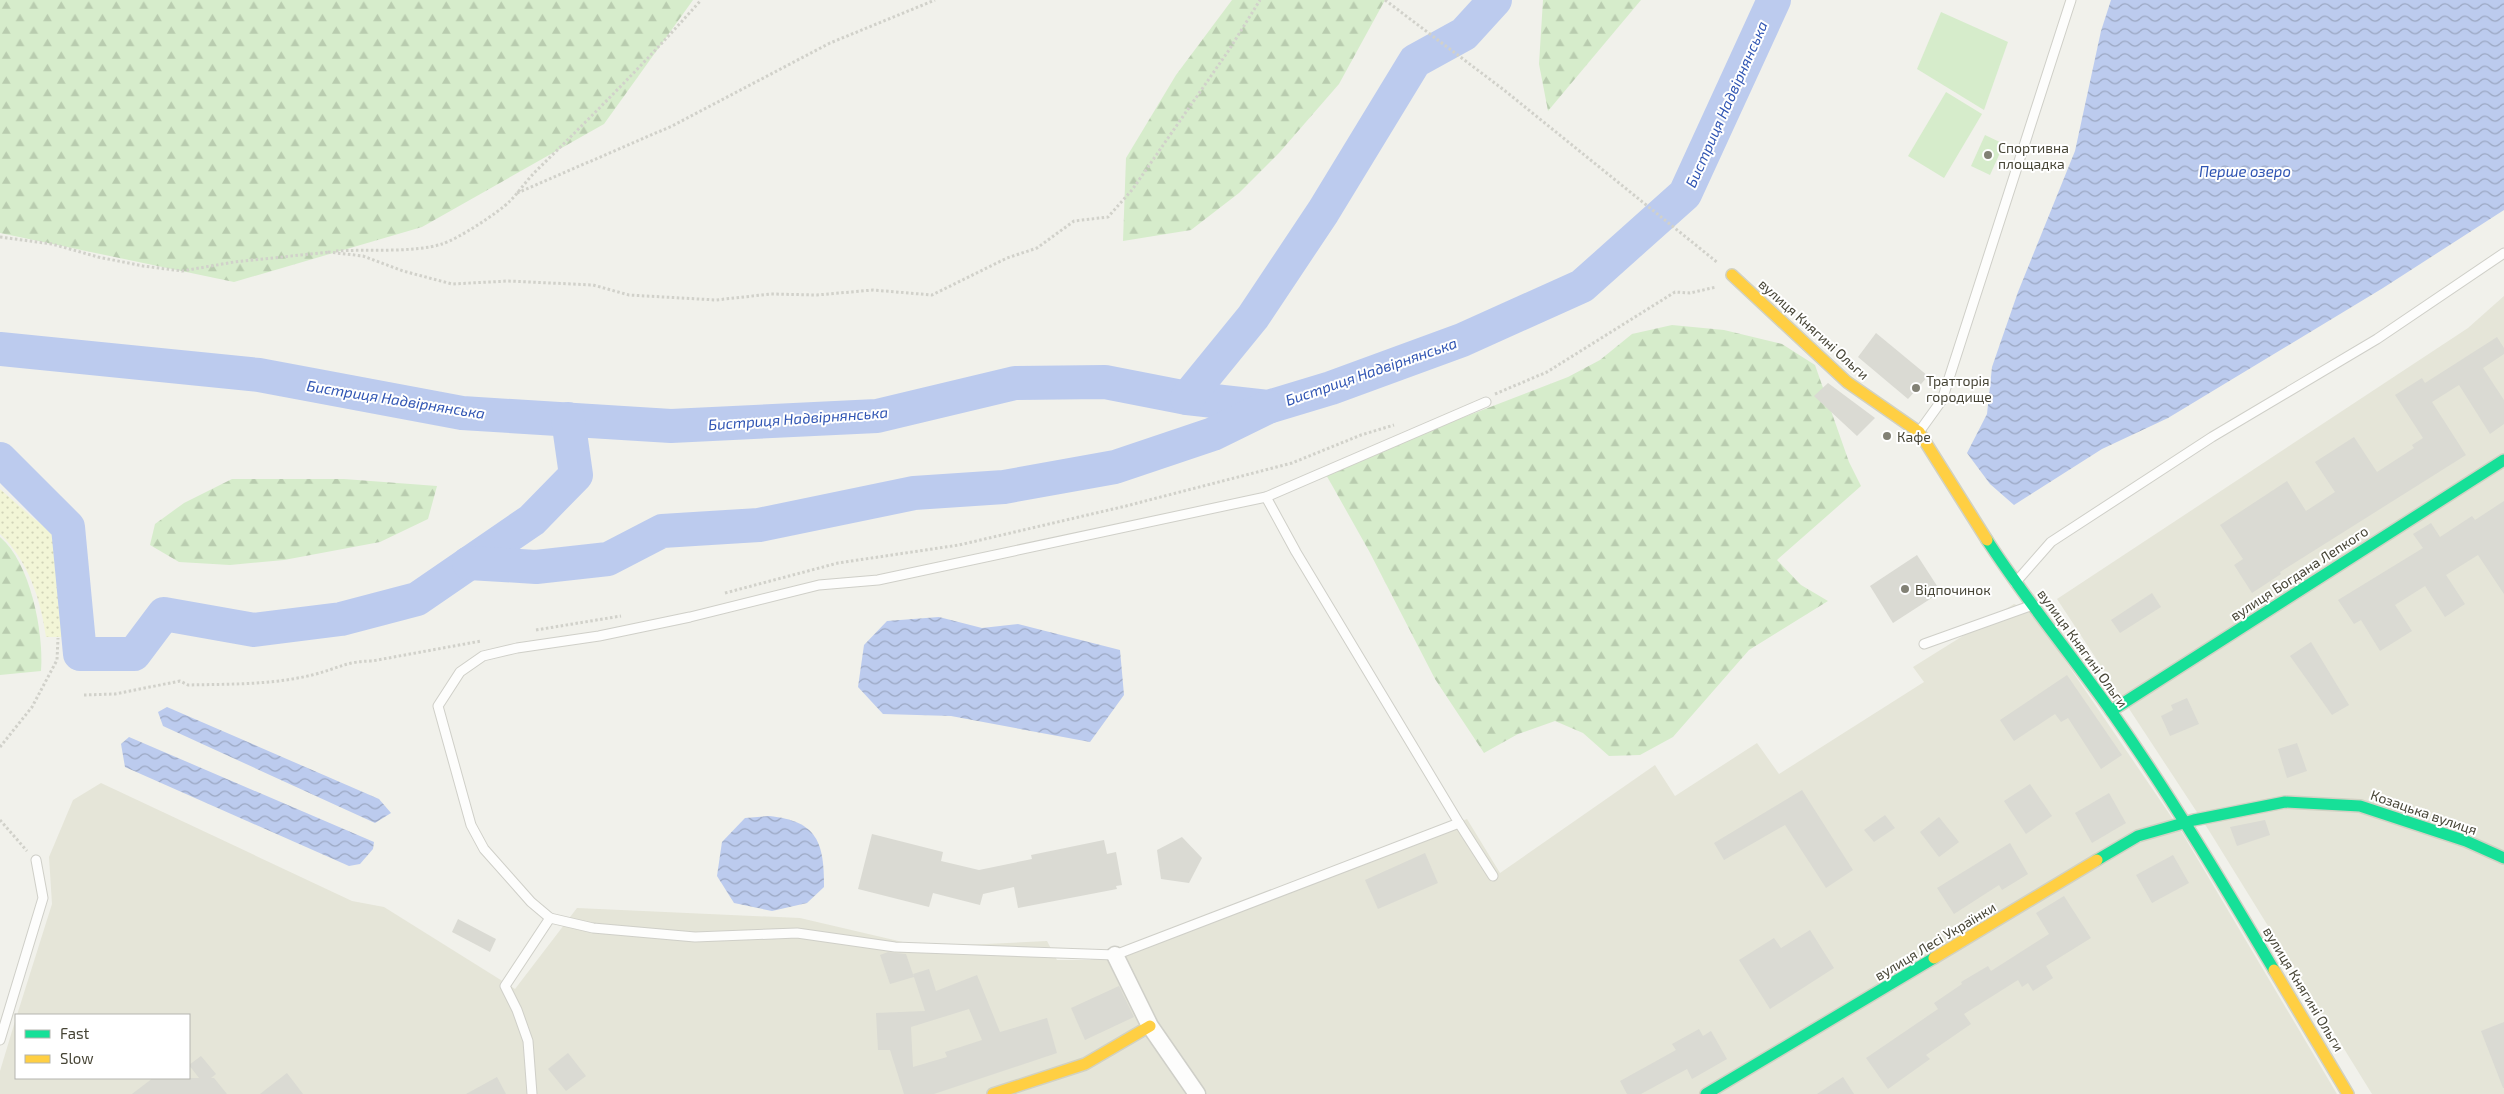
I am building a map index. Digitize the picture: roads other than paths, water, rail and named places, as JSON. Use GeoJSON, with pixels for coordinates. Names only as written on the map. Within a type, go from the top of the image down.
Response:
{"type":"FeatureCollection","features":[{"type":"Feature","properties":{"kind":"street","name":"вулиця Княгині Ольги"},"geometry":{"type":"LineString","coordinates":[[1732,275],[1847,382],[1919,432],[2015,583],[2033,604],[2111,711],[2184,822],[2301,1013],[2348,1094]]}},
{"type":"Feature","properties":{"kind":"street","name":"вулиця Богдана Лепкого"},"geometry":{"type":"LineString","coordinates":[[2111,711],[2504,460]]}},
{"type":"Feature","properties":{"kind":"street","name":"Козацька вулиця"},"geometry":{"type":"LineString","coordinates":[[2184,822],[2285,802],[2360,806],[2466,841],[2504,858]]}},
{"type":"Feature","properties":{"kind":"street","name":"вулиця Лесі Українки"},"geometry":{"type":"LineString","coordinates":[[1706,1094],[2138,836],[2184,822]]}},
{"type":"Feature","properties":{"kind":"street"},"geometry":{"type":"LineString","coordinates":[[1116,955],[1150,1026],[1197,1094]]}},
{"type":"Feature","properties":{"kind":"street"},"geometry":{"type":"LineString","coordinates":[[993,1094],[1086,1064],[1150,1026]]}},
{"type":"Feature","properties":{"kind":"lane"},"geometry":{"type":"LineString","coordinates":[[1919,432],[1942,400],[2071,0]]}},
{"type":"Feature","properties":{"kind":"lane"},"geometry":{"type":"LineString","coordinates":[[2015,583],[2051,542],[2212,437],[2377,338],[2504,253]]}},
{"type":"Feature","properties":{"kind":"lane"},"geometry":{"type":"LineString","coordinates":[[1459,824],[1116,955],[895,947],[797,933],[686,936],[593,928],[550,918],[531,902],[484,849],[471,825],[438,706],[460,672],[482,656],[517,648],[599,636],[690,617],[819,585],[878,580],[1266,497],[1487,399]]}},
{"type":"Feature","properties":{"kind":"lane"},"geometry":{"type":"LineString","coordinates":[[1266,497],[1296,552],[1459,824],[1493,876]]}},
{"type":"Feature","properties":{"kind":"lane"},"geometry":{"type":"LineString","coordinates":[[1924,644],[2033,604]]}},
{"type":"Feature","properties":{"kind":"lane"},"geometry":{"type":"LineString","coordinates":[[0,1040],[42,898],[36,860]]}},
{"type":"Feature","properties":{"kind":"lane"},"geometry":{"type":"LineString","coordinates":[[532,1094],[528,1041],[518,1010],[505,986],[550,918]]}},
{"type":"Feature","properties":{"kind":"water","name":"Перше озеро"},"geometry":{"type":"Polygon","coordinates":[[[2111,0],[2504,0],[2504,210],[2383,288],[2168,418],[2102,449],[2014,505],[1990,484],[1967,453],[1987,414],[1992,367],[2018,292],[2075,151],[2101,31],[2111,0]]]}},
{"type":"Feature","properties":{"kind":"water"},"geometry":{"type":"Polygon","coordinates":[[[939,617],[982,628],[1018,624],[1120,650],[1124,695],[1090,742],[951,716],[883,714],[858,687],[864,645],[887,621],[939,617]]]}},
{"type":"Feature","properties":{"kind":"water"},"geometry":{"type":"Polygon","coordinates":[[[167,707],[379,799],[391,813],[375,823],[163,726],[158,712],[167,707]]]}},
{"type":"Feature","properties":{"kind":"water"},"geometry":{"type":"Polygon","coordinates":[[[129,737],[374,842],[373,849],[360,864],[349,866],[125,767],[121,744],[129,737]]]}},
{"type":"Feature","properties":{"kind":"water"},"geometry":{"type":"Polygon","coordinates":[[[769,816],[798,823],[808,829],[820,847],[824,872],[824,887],[807,903],[772,911],[734,903],[717,876],[722,842],[745,818],[769,816]]]}},
{"type":"Feature","properties":{"kind":"waterway"},"geometry":{"type":"LineString","coordinates":[[1187,398],[1253,317],[1323,212],[1415,61],[1464,34],[1495,0]]}},
{"type":"Feature","properties":{"kind":"waterway","name":"Бистриця Надвірнянська"},"geometry":{"type":"LineString","coordinates":[[0,349],[259,375],[462,413],[671,426],[877,416],[1015,383],[1105,382],[1187,398],[1268,407],[1331,388],[1462,340],[1582,286],[1685,194],[1774,0]]}},
{"type":"Feature","properties":{"kind":"waterway"},"geometry":{"type":"LineString","coordinates":[[469,563],[536,567],[608,559],[662,531],[759,525],[914,493],[1004,487],[1115,467],[1213,434],[1268,407]]}},
{"type":"Feature","properties":{"kind":"waterway"},"geometry":{"type":"LineString","coordinates":[[0,459],[68,527],[80,654],[134,654],[164,614],[254,630],[341,619],[417,599],[532,520],[576,475],[568,419]]}},
{"type":"Feature","properties":{"kind":"place","name":"Спортивна площадка"},"geometry":{"type":"Point","coordinates":[1988,155]}},
{"type":"Feature","properties":{"kind":"place","name":"Тратторія городище"},"geometry":{"type":"Point","coordinates":[1916,388]}},
{"type":"Feature","properties":{"kind":"place","name":"Кафе"},"geometry":{"type":"Point","coordinates":[1887,436]}},
{"type":"Feature","properties":{"kind":"place","name":"Відпочинок"},"geometry":{"type":"Point","coordinates":[1905,589]}}]}
